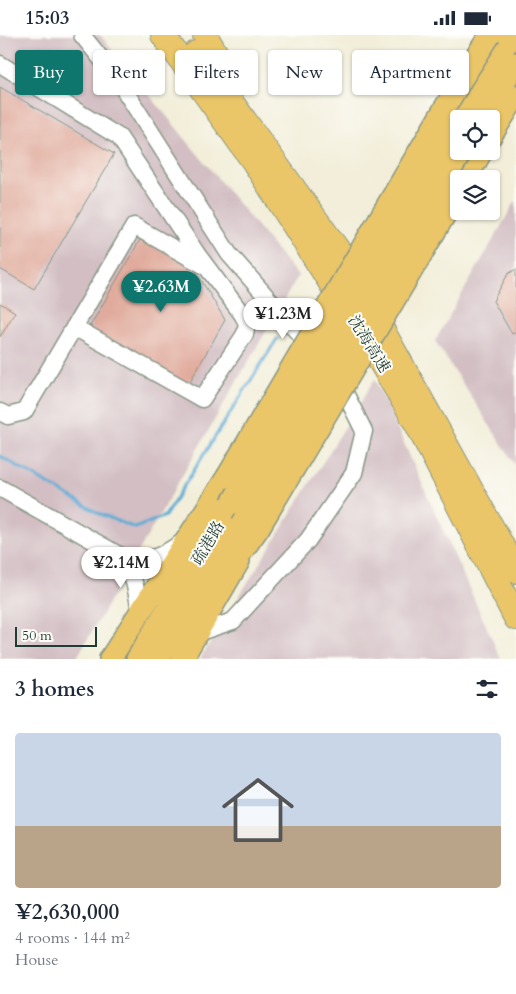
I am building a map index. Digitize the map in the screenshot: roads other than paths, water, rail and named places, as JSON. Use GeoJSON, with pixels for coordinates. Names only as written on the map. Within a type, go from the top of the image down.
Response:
{"type":"FeatureCollection","features":[{"type":"Feature","properties":{"kind":"highway","name":"沈海高速"},"geometry":{"type":"LineString","coordinates":[[164,35],[254,162],[377,357],[418,426],[516,618]]}},
{"type":"Feature","properties":{"kind":"highway","name":"沈海高速"},"geometry":{"type":"LineString","coordinates":[[183,35],[338,250],[516,571]]}},
{"type":"Feature","properties":{"kind":"highway"},"geometry":{"type":"LineString","coordinates":[[205,35],[274,161]]}},
{"type":"Feature","properties":{"kind":"main road"},"geometry":{"type":"LineString","coordinates":[[110,659],[227,477],[463,77],[490,35]]}},
{"type":"Feature","properties":{"kind":"main road","name":"疏港路"},"geometry":{"type":"LineString","coordinates":[[465,110],[512,35]]}},
{"type":"Feature","properties":{"kind":"main road"},"geometry":{"type":"LineString","coordinates":[[487,110],[516,63]]}},
{"type":"Feature","properties":{"kind":"main road"},"geometry":{"type":"LineString","coordinates":[[500,122],[516,96]]}},
{"type":"Feature","properties":{"kind":"main road","name":"疏港路"},"geometry":{"type":"LineString","coordinates":[[137,659],[232,504],[450,134]]}},
{"type":"Feature","properties":{"kind":"main road"},"geometry":{"type":"LineString","coordinates":[[182,659],[197,633],[250,526],[457,160]]}},
{"type":"Feature","properties":{"kind":"main road"},"geometry":{"type":"LineString","coordinates":[[170,659],[250,526],[450,205]]}},
{"type":"Feature","properties":{"kind":"main road"},"geometry":{"type":"LineString","coordinates":[[124,659],[190,549],[227,477]]}},
{"type":"Feature","properties":{"kind":"main road","name":"疏港路"},"geometry":{"type":"LineString","coordinates":[[158,659],[250,526]]}},
{"type":"Feature","properties":{"kind":"street"},"geometry":{"type":"LineString","coordinates":[[82,35],[116,77],[229,255],[338,379],[364,431],[354,473],[308,540],[233,621],[197,633]]}},
{"type":"Feature","properties":{"kind":"street"},"geometry":{"type":"LineString","coordinates":[[0,64],[119,137],[247,323],[245,334],[202,399],[74,327]]}},
{"type":"Feature","properties":{"kind":"street"},"geometry":{"type":"LineString","coordinates":[[0,412],[8,416],[24,412],[134,226],[207,267]]}},
{"type":"Feature","properties":{"kind":"street"},"geometry":{"type":"LineString","coordinates":[[0,488],[124,558],[143,560],[160,557],[187,539]]}},
{"type":"Feature","properties":{"kind":"street"},"geometry":{"type":"LineString","coordinates":[[124,558],[136,586],[140,613]]}},
{"type":"Feature","properties":{"kind":"waterway"},"geometry":{"type":"LineString","coordinates":[[0,456],[98,513],[135,528],[165,516],[277,339]]}}]}
